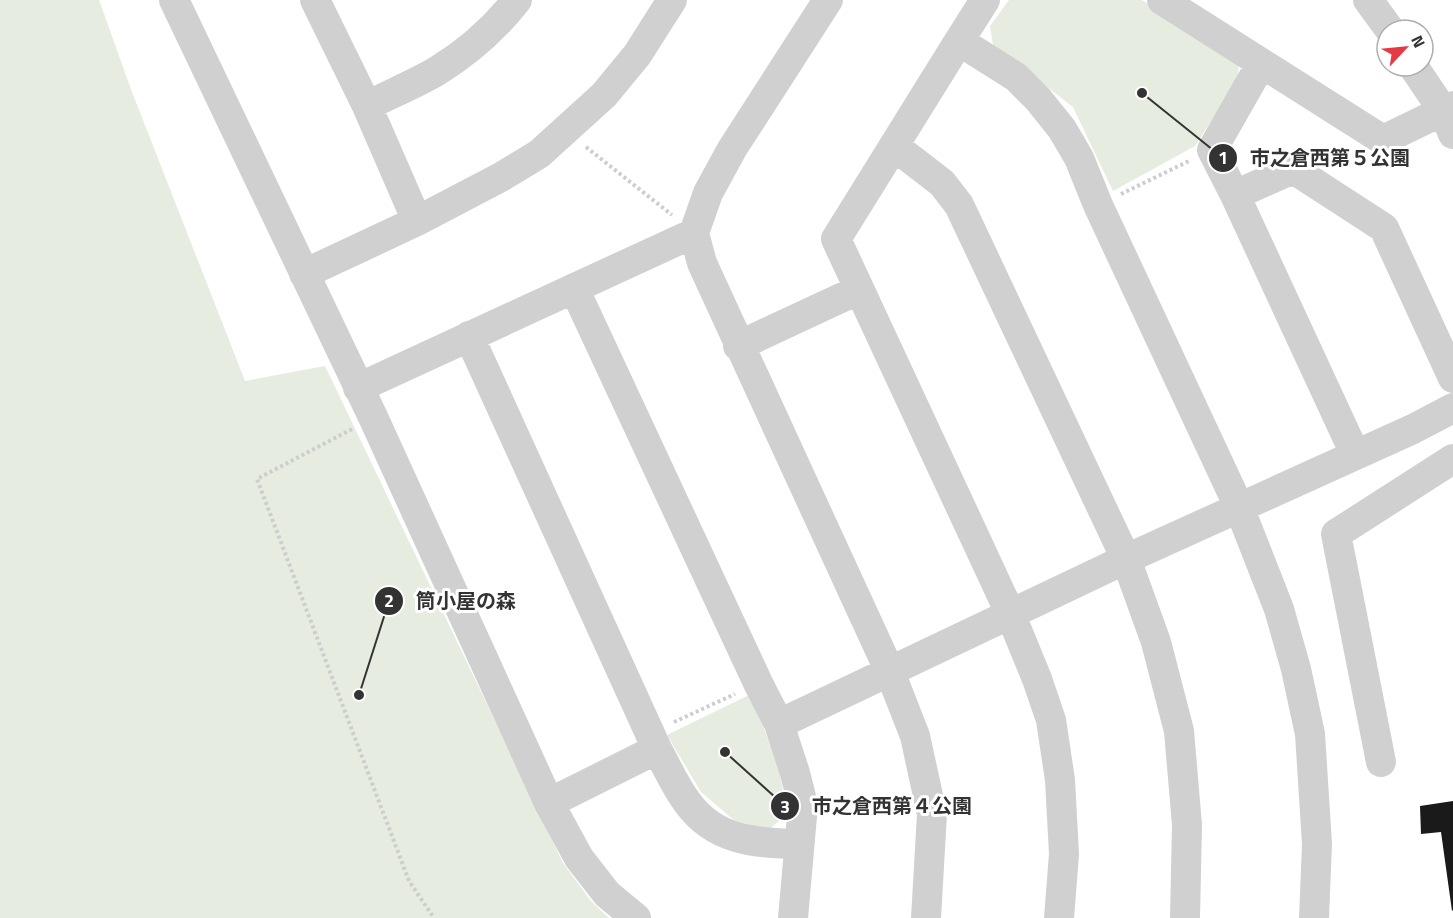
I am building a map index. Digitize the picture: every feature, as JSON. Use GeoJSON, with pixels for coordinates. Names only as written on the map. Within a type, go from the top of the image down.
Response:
{"type":"FeatureCollection","features":[{"type":"Feature","properties":{"kind":"street"},"geometry":{"type":"LineString","coordinates":[[174,0],[358,388],[374,417],[549,803],[579,858],[607,894],[636,918]]}},
{"type":"Feature","properties":{"kind":"street"},"geometry":{"type":"LineString","coordinates":[[315,0],[367,106],[417,221]]}},
{"type":"Feature","properties":{"kind":"street"},"geometry":{"type":"LineString","coordinates":[[367,106],[437,71],[475,44],[501,20],[517,0]]}},
{"type":"Feature","properties":{"kind":"street"},"geometry":{"type":"LineString","coordinates":[[304,274],[417,221],[501,177],[539,154],[604,95],[637,55],[672,0]]}},
{"type":"Feature","properties":{"kind":"street"},"geometry":{"type":"LineString","coordinates":[[828,0],[732,149],[708,193],[694,232],[702,262],[738,346],[890,672],[915,736],[932,814],[926,918]]}},
{"type":"Feature","properties":{"kind":"street"},"geometry":{"type":"LineString","coordinates":[[985,0],[836,239],[1010,614],[1051,720],[1060,780],[1064,854],[1059,918]]}},
{"type":"Feature","properties":{"kind":"street"},"geometry":{"type":"LineString","coordinates":[[1162,0],[1383,140],[1450,117],[1422,78]]}},
{"type":"Feature","properties":{"kind":"street"},"geometry":{"type":"LineString","coordinates":[[1368,0],[1381,18]]}},
{"type":"Feature","properties":{"kind":"street"},"geometry":{"type":"LineString","coordinates":[[959,41],[1016,77],[1038,99],[1062,129],[1079,158],[1098,205],[1239,507],[1279,609],[1296,669],[1310,734],[1317,844],[1314,918]]}},
{"type":"Feature","properties":{"kind":"street"},"geometry":{"type":"LineString","coordinates":[[1261,64],[1212,150],[1355,454]]}},
{"type":"Feature","properties":{"kind":"street"},"geometry":{"type":"LineString","coordinates":[[894,146],[942,183],[959,205],[1126,559],[1156,642],[1179,731],[1188,825],[1185,918]]}},
{"type":"Feature","properties":{"kind":"street"},"geometry":{"type":"LineString","coordinates":[[1235,195],[1293,169],[1384,228],[1453,378]]}},
{"type":"Feature","properties":{"kind":"street"},"geometry":{"type":"LineString","coordinates":[[358,388],[694,232]]}},
{"type":"Feature","properties":{"kind":"street"},"geometry":{"type":"LineString","coordinates":[[574,288],[779,724],[795,773],[802,805],[793,918]]}},
{"type":"Feature","properties":{"kind":"street"},"geometry":{"type":"LineString","coordinates":[[738,346],[858,290]]}},
{"type":"Feature","properties":{"kind":"street"},"geometry":{"type":"LineString","coordinates":[[470,336],[654,741],[686,801],[698,816],[745,841],[799,844]]}},
{"type":"Feature","properties":{"kind":"street"},"geometry":{"type":"LineString","coordinates":[[779,724],[1126,559],[1413,429],[1453,408]]}},
{"type":"Feature","properties":{"kind":"street"},"geometry":{"type":"LineString","coordinates":[[1381,762],[1336,534],[1453,459]]}},
{"type":"Feature","properties":{"kind":"street"},"geometry":{"type":"LineString","coordinates":[[549,803],[654,741]]}},
{"type":"Feature","properties":{"kind":"path"},"geometry":{"type":"LineString","coordinates":[[566,131],[694,232]]}},
{"type":"Feature","properties":{"kind":"path"},"geometry":{"type":"LineString","coordinates":[[1098,205],[1212,150]]}},
{"type":"Feature","properties":{"kind":"path"},"geometry":{"type":"LineString","coordinates":[[374,417],[257,479],[409,881],[434,918]]}},
{"type":"Feature","properties":{"kind":"path"},"geometry":{"type":"LineString","coordinates":[[654,741],[758,683]]}},
{"type":"Feature","properties":{"kind":"shaded area"},"geometry":{"type":"Polygon","coordinates":[[[0,0],[99,0],[132,92],[245,381],[325,366],[563,863],[591,901],[609,918],[0,918],[0,0]]]}},
{"type":"Feature","properties":{"kind":"shaded area"},"geometry":{"type":"Polygon","coordinates":[[[1009,0],[1142,0],[1239,63],[1238,79],[1195,146],[1113,191],[1073,107],[993,45],[990,26],[1009,0]]]}},
{"type":"Feature","properties":{"kind":"shaded area"},"geometry":{"type":"Polygon","coordinates":[[[751,694],[779,769],[787,815],[769,829],[741,826],[701,792],[667,735],[751,694]]]}},
{"type":"Feature","properties":{"kind":"building"},"geometry":{"type":"Polygon","coordinates":[[[1453,801],[1452,911],[1441,832],[1421,834],[1420,806],[1453,801]]]}},
{"type":"Feature","properties":{"kind":"place","name":"市之倉西第５公園"},"geometry":{"type":"Point","coordinates":[1142,93]}},
{"type":"Feature","properties":{"kind":"place","name":"筒小屋の森"},"geometry":{"type":"Point","coordinates":[359,695]}},
{"type":"Feature","properties":{"kind":"place","name":"市之倉西第４公園"},"geometry":{"type":"Point","coordinates":[725,752]}}]}
